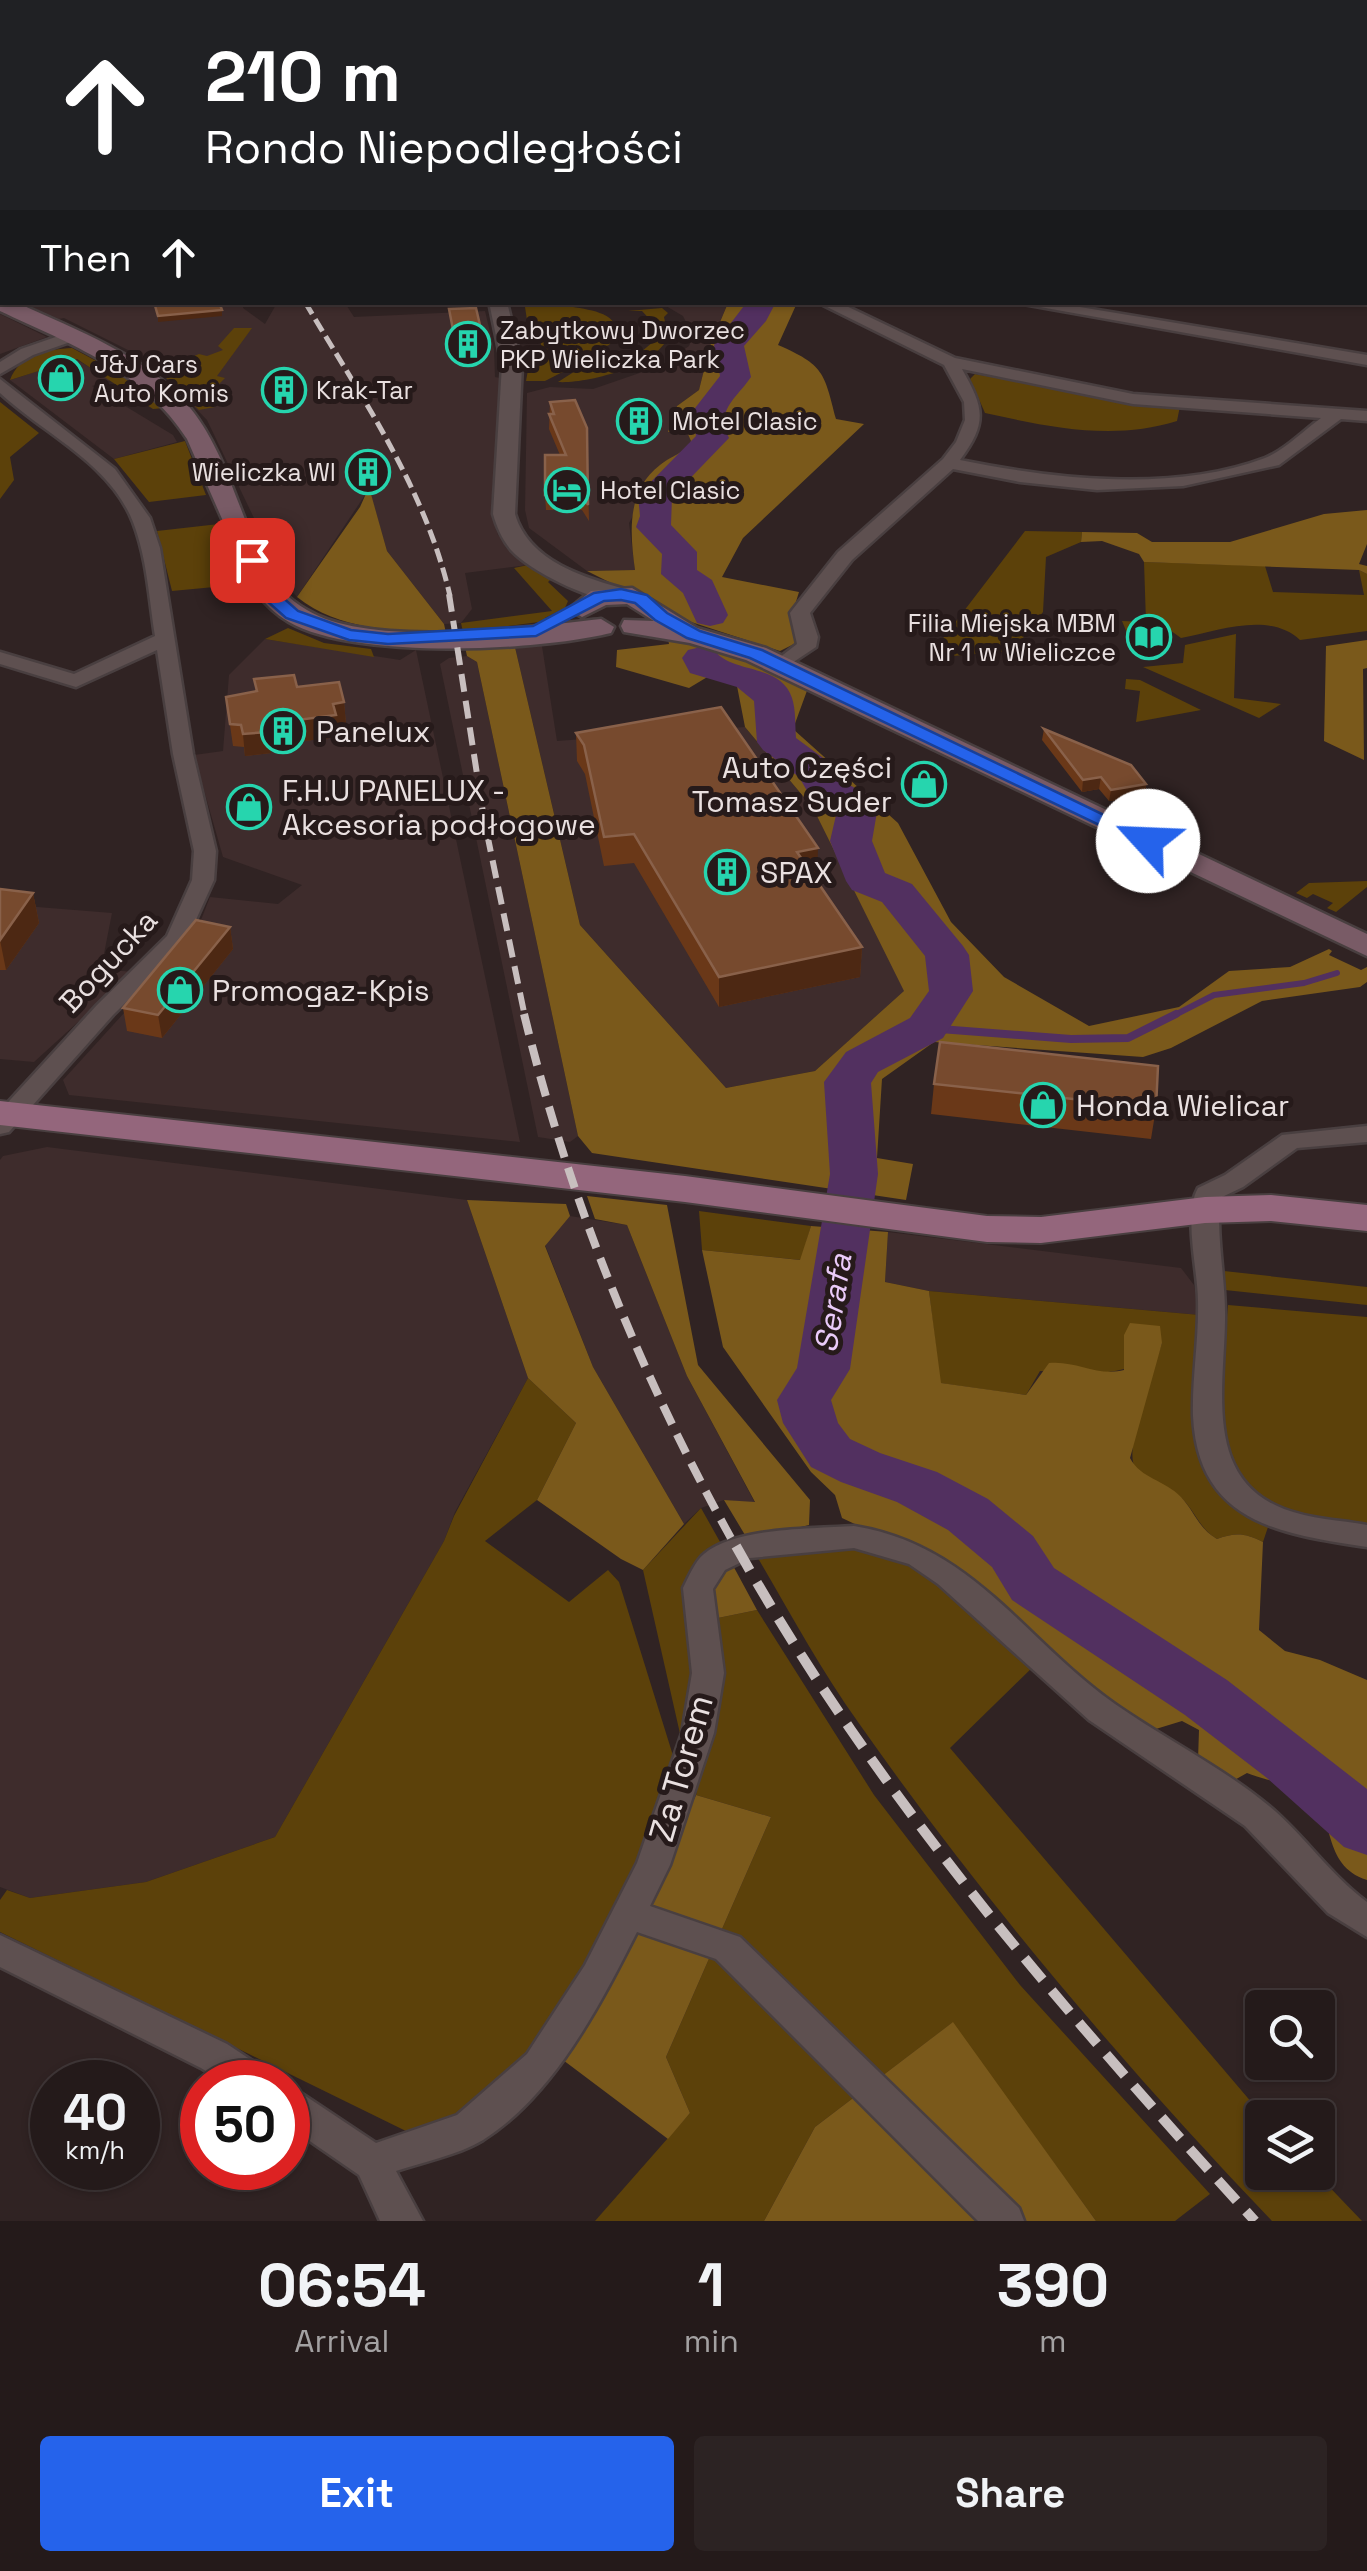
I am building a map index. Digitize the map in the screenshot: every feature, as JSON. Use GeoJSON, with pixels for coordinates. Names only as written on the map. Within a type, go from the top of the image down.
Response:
{"type":"FeatureCollection","features":[{"type":"Feature","properties":{"kind":"main road"},"geometry":{"type":"LineString","coordinates":[[4,305],[138,373],[188,418],[259,576],[274,599],[292,614],[349,635],[388,639],[536,631],[589,613],[642,617],[780,665],[1367,946]]}},
{"type":"Feature","properties":{"kind":"main road"},"geometry":{"type":"LineString","coordinates":[[589,613],[600,597],[621,594],[641,599],[642,617]]}},
{"type":"Feature","properties":{"kind":"main road"},"geometry":{"type":"LineString","coordinates":[[4,1118],[685,1189],[786,1206],[987,1230],[1041,1230],[1205,1210],[1271,1208],[1367,1218]]}},
{"type":"Feature","properties":{"kind":"street"},"geometry":{"type":"LineString","coordinates":[[499,305],[512,365],[506,526],[517,544],[553,569],[597,589],[621,594]]}},
{"type":"Feature","properties":{"kind":"street"},"geometry":{"type":"LineString","coordinates":[[831,305],[950,362],[1133,399],[1367,416]]}},
{"type":"Feature","properties":{"kind":"street"},"geometry":{"type":"LineString","coordinates":[[1037,305],[1367,360]]}},
{"type":"Feature","properties":{"kind":"street"},"geometry":{"type":"LineString","coordinates":[[0,369],[27,352],[70,337]]}},
{"type":"Feature","properties":{"kind":"street"},"geometry":{"type":"LineString","coordinates":[[780,665],[806,648],[808,637],[800,612],[822,582],[845,556],[950,463],[964,443],[973,420],[972,402],[950,362]]}},
{"type":"Feature","properties":{"kind":"street","name":"Bogucka"},"geometry":{"type":"LineString","coordinates":[[0,384],[122,484],[149,540],[183,754],[205,851],[203,880],[177,939],[4,1118]]}},
{"type":"Feature","properties":{"kind":"street"},"geometry":{"type":"LineString","coordinates":[[950,463],[1020,477],[1097,485],[1184,482],[1273,461],[1336,415]]}},
{"type":"Feature","properties":{"kind":"street"},"geometry":{"type":"LineString","coordinates":[[553,569],[589,613]]}},
{"type":"Feature","properties":{"kind":"street"},"geometry":{"type":"LineString","coordinates":[[0,658],[76,682],[167,638]]}},
{"type":"Feature","properties":{"kind":"street"},"geometry":{"type":"LineString","coordinates":[[1367,1134],[1290,1141],[1234,1181],[1207,1194],[1205,1210],[1212,1300],[1207,1430],[1219,1474],[1259,1511],[1298,1524],[1367,1536]]}},
{"type":"Feature","properties":{"kind":"street","name":"Za Torem"},"geometry":{"type":"LineString","coordinates":[[372,2162],[468,2128],[540,2066],[597,1976],[653,1866],[698,1733],[708,1673],[698,1601],[701,1580],[714,1562],[746,1546],[854,1537],[907,1550],[950,1576],[1100,1711],[1257,1816],[1340,1902],[1367,1922]]}},
{"type":"Feature","properties":{"kind":"street"},"geometry":{"type":"LineString","coordinates":[[628,1914],[728,1948],[1005,2221]]}},
{"type":"Feature","properties":{"kind":"street"},"geometry":{"type":"LineString","coordinates":[[0,1950],[220,2060]]}},
{"type":"Feature","properties":{"kind":"street"},"geometry":{"type":"LineString","coordinates":[[310,2121],[372,2162],[404,2221]]}},
{"type":"Feature","properties":{"kind":"shaded area"},"geometry":{"type":"Polygon","coordinates":[[[28,305],[243,305],[265,324],[276,305],[346,305],[354,317],[485,311],[494,349],[495,377],[500,378],[491,511],[498,535],[528,565],[465,573],[472,609],[461,623],[444,624],[387,551],[369,489],[297,597],[286,585],[207,420],[163,375],[164,368],[64,318],[28,305]]]}},
{"type":"Feature","properties":{"kind":"shaded area"},"geometry":{"type":"Polygon","coordinates":[[[520,305],[569,305],[592,311],[612,320],[618,334],[609,345],[581,356],[586,360],[545,381],[526,381],[528,370],[544,358],[536,323],[527,320],[525,307],[520,305]]]}},
{"type":"Feature","properties":{"kind":"shaded area"},"geometry":{"type":"Polygon","coordinates":[[[664,305],[727,305],[710,346],[699,390],[677,406],[669,432],[687,432],[691,440],[685,452],[662,463],[629,523],[635,570],[587,571],[529,528],[525,510],[527,393],[550,387],[593,389],[660,366],[689,346],[697,326],[687,324],[683,316],[664,305]]]}},
{"type":"Feature","properties":{"kind":"shaded area"},"geometry":{"type":"Polygon","coordinates":[[[727,305],[796,305],[778,345],[805,358],[820,372],[836,419],[864,424],[743,538],[722,577],[799,592],[790,621],[796,643],[780,651],[685,620],[587,571],[635,570],[632,527],[636,500],[649,475],[691,441],[687,432],[668,432],[677,406],[699,390],[710,346],[727,305]]]}},
{"type":"Feature","properties":{"kind":"shaded area"},"geometry":{"type":"Polygon","coordinates":[[[662,308],[668,313],[664,317],[668,337],[650,357],[602,376],[558,382],[580,368],[591,365],[598,370],[635,357],[653,342],[655,325],[642,311],[628,311],[662,308]]]}},
{"type":"Feature","properties":{"kind":"shaded area"},"geometry":{"type":"Polygon","coordinates":[[[0,314],[47,337],[0,354],[0,314]]]}},
{"type":"Feature","properties":{"kind":"shaded area"},"geometry":{"type":"Polygon","coordinates":[[[234,328],[252,328],[217,376],[225,378],[207,396],[215,407],[199,410],[162,374],[165,368],[199,354],[207,356],[223,350],[218,346],[234,328]]]}},
{"type":"Feature","properties":{"kind":"shaded area"},"geometry":{"type":"Polygon","coordinates":[[[72,348],[128,378],[164,408],[153,409],[77,359],[10,380],[27,359],[72,348]]]}},
{"type":"Feature","properties":{"kind":"shaded area"},"geometry":{"type":"Polygon","coordinates":[[[76,359],[110,380],[92,386],[173,435],[177,442],[114,459],[10,380],[76,359]]]}},
{"type":"Feature","properties":{"kind":"shaded area"},"geometry":{"type":"Polygon","coordinates":[[[975,374],[1123,401],[1180,406],[1177,421],[1153,427],[1105,431],[1057,427],[985,413],[970,379],[975,374]]]}},
{"type":"Feature","properties":{"kind":"shaded area"},"geometry":{"type":"Polygon","coordinates":[[[0,402],[39,433],[10,457],[14,480],[0,499],[0,402]]]}},
{"type":"Feature","properties":{"kind":"shaded area"},"geometry":{"type":"Polygon","coordinates":[[[185,441],[206,495],[149,502],[114,459],[185,441]]]}},
{"type":"Feature","properties":{"kind":"shaded area"},"geometry":{"type":"Polygon","coordinates":[[[369,487],[387,551],[444,624],[446,633],[349,623],[297,597],[360,507],[369,487]]]}},
{"type":"Feature","properties":{"kind":"shaded area"},"geometry":{"type":"Polygon","coordinates":[[[1367,510],[1367,544],[1359,564],[1367,566],[1367,574],[1359,570],[1144,562],[1139,554],[1102,541],[1081,542],[1082,532],[1137,533],[1152,542],[1230,542],[1324,514],[1367,510]]]}},
{"type":"Feature","properties":{"kind":"shaded area"},"geometry":{"type":"Polygon","coordinates":[[[219,524],[246,584],[172,591],[157,531],[219,524]]]}},
{"type":"Feature","properties":{"kind":"shaded area"},"geometry":{"type":"Polygon","coordinates":[[[1025,531],[1082,532],[1081,542],[1046,557],[1043,612],[1013,651],[928,658],[1025,531]]]}},
{"type":"Feature","properties":{"kind":"shaded area"},"geometry":{"type":"Polygon","coordinates":[[[1144,562],[1265,566],[1273,592],[1364,595],[1359,570],[1367,574],[1367,631],[1300,640],[1274,626],[1258,625],[1181,638],[1167,628],[1127,633],[1122,621],[1146,622],[1144,562]]]}},
{"type":"Feature","properties":{"kind":"shaded area"},"geometry":{"type":"Polygon","coordinates":[[[528,565],[551,579],[548,582],[568,601],[565,608],[545,618],[547,621],[463,632],[461,623],[552,611],[514,568],[528,565]]]}},
{"type":"Feature","properties":{"kind":"shaded area"},"geometry":{"type":"Polygon","coordinates":[[[288,628],[324,643],[371,649],[374,657],[265,639],[288,628]]]}},
{"type":"Feature","properties":{"kind":"shaded area"},"geometry":{"type":"Polygon","coordinates":[[[1236,634],[1234,698],[1281,704],[1259,718],[1143,667],[1183,663],[1185,645],[1236,634]]]}},
{"type":"Feature","properties":{"kind":"shaded area"},"geometry":{"type":"Polygon","coordinates":[[[265,639],[400,660],[416,650],[520,1142],[69,1095],[63,1080],[195,935],[210,897],[278,904],[302,885],[223,857],[194,755],[223,751],[229,675],[265,639]]]}},
{"type":"Feature","properties":{"kind":"shaded area"},"geometry":{"type":"Polygon","coordinates":[[[668,639],[731,653],[808,688],[793,729],[898,823],[951,922],[1004,977],[1089,1026],[1179,1007],[1229,971],[1290,967],[1329,949],[1329,955],[1361,970],[1367,967],[1367,982],[1360,987],[1262,1001],[1171,1048],[1143,1057],[934,1042],[882,1079],[877,1158],[913,1164],[906,1200],[592,1153],[578,1136],[477,662],[467,656],[465,647],[514,643],[580,925],[726,1088],[815,1071],[904,991],[813,808],[745,727],[737,686],[709,676],[689,688],[616,667],[617,650],[669,644],[668,639]]]}},
{"type":"Feature","properties":{"kind":"shaded area"},"geometry":{"type":"Polygon","coordinates":[[[541,640],[557,741],[745,727],[813,808],[905,991],[815,1071],[726,1088],[580,925],[514,643],[541,640]]]}},
{"type":"Feature","properties":{"kind":"shaded area"},"geometry":{"type":"Polygon","coordinates":[[[1367,640],[1367,668],[1363,669],[1364,760],[1324,741],[1326,646],[1367,640]]]}},
{"type":"Feature","properties":{"kind":"shaded area"},"geometry":{"type":"Polygon","coordinates":[[[467,656],[477,662],[578,1136],[570,1142],[538,1137],[440,664],[449,658],[467,656]]]}},
{"type":"Feature","properties":{"kind":"shaded area"},"geometry":{"type":"Polygon","coordinates":[[[1126,679],[1140,680],[1201,710],[1136,722],[1140,691],[1125,689],[1126,679]]]}},
{"type":"Feature","properties":{"kind":"shaded area"},"geometry":{"type":"Polygon","coordinates":[[[1367,881],[1367,887],[1336,912],[1327,908],[1333,903],[1313,894],[1307,898],[1296,893],[1309,883],[1367,881]]]}},
{"type":"Feature","properties":{"kind":"shaded area"},"geometry":{"type":"Polygon","coordinates":[[[0,904],[112,913],[101,969],[133,972],[34,1062],[0,1059],[0,904]]]}},
{"type":"Feature","properties":{"kind":"shaded area"},"geometry":{"type":"Polygon","coordinates":[[[47,1147],[467,1200],[528,1378],[455,1512],[444,1541],[275,1837],[146,1882],[30,1898],[0,1887],[0,1160],[3,1156],[47,1147]]]}},
{"type":"Feature","properties":{"kind":"shaded area"},"geometry":{"type":"Polygon","coordinates":[[[587,1196],[667,1205],[698,1365],[810,1500],[809,1525],[748,1540],[724,1500],[755,1502],[687,1376],[627,1225],[595,1219],[587,1196]]]}},
{"type":"Feature","properties":{"kind":"shaded area"},"geometry":{"type":"Polygon","coordinates":[[[467,1200],[566,1204],[570,1216],[545,1246],[593,1367],[684,1524],[643,1570],[537,1500],[576,1423],[528,1378],[467,1200]]]}},
{"type":"Feature","properties":{"kind":"shaded area"},"geometry":{"type":"Polygon","coordinates":[[[699,1211],[811,1226],[801,1260],[702,1250],[699,1211]]]}},
{"type":"Feature","properties":{"kind":"shaded area"},"geometry":{"type":"Polygon","coordinates":[[[570,1216],[627,1225],[687,1376],[755,1503],[724,1500],[701,1508],[684,1524],[593,1367],[544,1242],[570,1216]]]}},
{"type":"Feature","properties":{"kind":"shaded area"},"geometry":{"type":"Polygon","coordinates":[[[811,1226],[888,1232],[885,1282],[929,1291],[941,1383],[1026,1395],[1049,1363],[1124,1370],[1124,1335],[1130,1323],[1160,1326],[1162,1343],[1130,1458],[1140,1471],[1181,1497],[1201,1525],[1217,1539],[1240,1535],[1263,1542],[1259,1630],[1285,1651],[1320,1660],[1367,1680],[1367,1880],[1342,1863],[1322,1813],[1307,1793],[1247,1773],[1231,1782],[1198,1760],[1199,1730],[1182,1721],[1146,1732],[876,1534],[842,1518],[835,1495],[811,1472],[723,1347],[702,1250],[800,1260],[811,1226]]]}},
{"type":"Feature","properties":{"kind":"shaded area"},"geometry":{"type":"Polygon","coordinates":[[[888,1232],[1181,1268],[1194,1285],[1200,1315],[929,1291],[885,1282],[888,1232]]]}},
{"type":"Feature","properties":{"kind":"shaded area"},"geometry":{"type":"Polygon","coordinates":[[[1224,1271],[1367,1287],[1367,1305],[1225,1290],[1224,1271]]]}},
{"type":"Feature","properties":{"kind":"shaded area"},"geometry":{"type":"Polygon","coordinates":[[[929,1291],[1200,1315],[1202,1451],[1269,1524],[1263,1542],[1240,1535],[1217,1539],[1177,1494],[1137,1470],[1133,1461],[1136,1429],[1162,1343],[1124,1335],[1124,1369],[1094,1373],[1040,1371],[1026,1395],[940,1383],[929,1291]]]}},
{"type":"Feature","properties":{"kind":"shaded area"},"geometry":{"type":"Polygon","coordinates":[[[1228,1305],[1367,1317],[1367,1525],[1275,1508],[1248,1495],[1234,1481],[1225,1460],[1220,1407],[1228,1305]]]}},
{"type":"Feature","properties":{"kind":"shaded area"},"geometry":{"type":"Polygon","coordinates":[[[528,1378],[576,1423],[537,1500],[485,1541],[569,1602],[608,1570],[619,1582],[675,1762],[642,1861],[528,2062],[463,2118],[410,2133],[310,2084],[310,2060],[261,2060],[0,1932],[0,1900],[7,1890],[30,1898],[146,1882],[275,1837],[444,1541],[528,1378]]]}},
{"type":"Feature","properties":{"kind":"shaded area"},"geometry":{"type":"Polygon","coordinates":[[[701,1508],[724,1549],[681,1738],[643,1570],[701,1508]]]}},
{"type":"Feature","properties":{"kind":"shaded area"},"geometry":{"type":"Polygon","coordinates":[[[846,1544],[906,1557],[1036,1664],[950,1748],[1250,2100],[1245,2100],[1245,2190],[1332,2190],[1362,2221],[1272,2221],[1162,2102],[1004,1917],[905,1788],[844,1702],[755,1553],[846,1544]]]}},
{"type":"Feature","properties":{"kind":"shaded area"},"geometry":{"type":"Polygon","coordinates":[[[730,1560],[757,1610],[708,1620],[707,1589],[730,1560]]]}},
{"type":"Feature","properties":{"kind":"shaded area"},"geometry":{"type":"Polygon","coordinates":[[[757,1610],[874,1795],[1020,1985],[1210,2194],[1175,2221],[1096,2221],[952,2023],[815,2127],[764,2221],[595,2221],[690,2113],[666,2057],[771,1817],[696,1795],[719,1676],[708,1620],[757,1610]]]}},
{"type":"Feature","properties":{"kind":"shaded area"},"geometry":{"type":"Polygon","coordinates":[[[696,1795],[771,1817],[666,2057],[690,2113],[668,2139],[559,2057],[630,1939],[696,1795]]]}},
{"type":"Feature","properties":{"kind":"shaded area"},"geometry":{"type":"Polygon","coordinates":[[[953,2022],[1096,2221],[764,2221],[815,2127],[953,2022]]]}},
{"type":"Feature","properties":{"kind":"building"},"geometry":{"type":"Polygon","coordinates":[[[155,305],[220,305],[222,310],[158,316],[155,305]]]}},
{"type":"Feature","properties":{"kind":"building"},"geometry":{"type":"Polygon","coordinates":[[[476,308],[483,338],[455,340],[449,309],[476,308]]]}},
{"type":"Feature","properties":{"kind":"building"},"geometry":{"type":"Polygon","coordinates":[[[575,400],[587,428],[588,505],[582,494],[545,495],[545,455],[566,455],[549,414],[554,414],[550,402],[575,400]]]}},
{"type":"Feature","properties":{"kind":"building"},"geometry":{"type":"Polygon","coordinates":[[[294,675],[297,687],[339,682],[344,702],[333,704],[336,715],[267,724],[268,732],[243,734],[241,725],[230,724],[226,697],[257,691],[254,679],[294,675]]]}},
{"type":"Feature","properties":{"kind":"building","name":"SPAX"},"geometry":{"type":"Polygon","coordinates":[[[721,707],[818,848],[797,852],[862,947],[719,977],[634,834],[604,837],[584,745],[576,733],[721,707]]]}},
{"type":"Feature","properties":{"kind":"building"},"geometry":{"type":"Polygon","coordinates":[[[1044,729],[1131,765],[1146,784],[1111,790],[1101,777],[1083,780],[1044,729]]]}},
{"type":"Feature","properties":{"kind":"building"},"geometry":{"type":"Polygon","coordinates":[[[0,889],[33,893],[0,940],[0,889]]]}},
{"type":"Feature","properties":{"kind":"building"},"geometry":{"type":"Polygon","coordinates":[[[196,920],[230,927],[158,1015],[123,1008],[196,920]]]}},
{"type":"Feature","properties":{"kind":"building"},"geometry":{"type":"Polygon","coordinates":[[[940,1042],[1158,1066],[1156,1108],[934,1084],[940,1042]]]}},
{"type":"Feature","properties":{"kind":"waterway","name":"Serafa"},"geometry":{"type":"LineString","coordinates":[[710,615],[699,588],[679,574],[680,552],[653,527],[657,516],[655,495],[713,438],[706,419],[708,412],[736,377],[729,345],[761,305]]}},
{"type":"Feature","properties":{"kind":"waterway","name":"Serafa"},"geometry":{"type":"LineString","coordinates":[[701,658],[703,665],[750,679],[773,697],[777,742],[816,771],[824,787],[858,806],[851,841],[867,881],[897,893],[947,955],[951,991],[927,1028],[862,1062],[847,1082],[854,1174],[823,1369],[804,1400],[819,1441],[845,1462],[917,1487],[984,1526],[1013,1552],[1033,1584],[1206,1698],[1289,1760],[1367,1828]]}},
{"type":"Feature","properties":{"kind":"waterway"},"geometry":{"type":"LineString","coordinates":[[1171,1017],[1214,995],[1304,983],[1337,973]]}},
{"type":"Feature","properties":{"kind":"waterway"},"geometry":{"type":"LineString","coordinates":[[927,1028],[1071,1039],[1128,1038],[1176,1014]]}},
{"type":"Feature","properties":{"kind":"railway"},"geometry":{"type":"LineString","coordinates":[[307,305],[408,480],[425,517],[450,596]]}},
{"type":"Feature","properties":{"kind":"railway"},"geometry":{"type":"LineString","coordinates":[[449,594],[484,819],[525,1017]]}},
{"type":"Feature","properties":{"kind":"railway"},"geometry":{"type":"LineString","coordinates":[[524,1014],[563,1153],[612,1289],[670,1420],[737,1549]]}},
{"type":"Feature","properties":{"kind":"railway"},"geometry":{"type":"LineString","coordinates":[[736,1546],[790,1638],[911,1814],[1044,1981],[1255,2221]]}},
{"type":"Feature","properties":{"kind":"place","name":"Zabytkowy Dworzec PKP Wieliczka Park"},"geometry":{"type":"Point","coordinates":[468,344]}},
{"type":"Feature","properties":{"kind":"place","name":"J&J Cars Auto Komis"},"geometry":{"type":"Point","coordinates":[61,378]}},
{"type":"Feature","properties":{"kind":"place","name":"Krak-Tar"},"geometry":{"type":"Point","coordinates":[284,390]}},
{"type":"Feature","properties":{"kind":"place","name":"Motel Clasic"},"geometry":{"type":"Point","coordinates":[639,421]}},
{"type":"Feature","properties":{"kind":"place","name":"Wieliczka Wl"},"geometry":{"type":"Point","coordinates":[368,472]}},
{"type":"Feature","properties":{"kind":"place","name":"Hotel Clasic"},"geometry":{"type":"Point","coordinates":[567,490]}},
{"type":"Feature","properties":{"kind":"place","name":"Filia Miejska MBM Nr 1 w Wieliczce"},"geometry":{"type":"Point","coordinates":[1149,637]}},
{"type":"Feature","properties":{"kind":"place","name":"Panelux"},"geometry":{"type":"Point","coordinates":[283,731]}},
{"type":"Feature","properties":{"kind":"place","name":"Auto Części Tomasz Suder"},"geometry":{"type":"Point","coordinates":[924,784]}},
{"type":"Feature","properties":{"kind":"place","name":"F.H.U PANELUX - Akcesoria podłogowe"},"geometry":{"type":"Point","coordinates":[249,807]}},
{"type":"Feature","properties":{"kind":"place","name":"SPAX"},"geometry":{"type":"Point","coordinates":[727,872]}},
{"type":"Feature","properties":{"kind":"place","name":"Promogaz-Kpis"},"geometry":{"type":"Point","coordinates":[180,990]}},
{"type":"Feature","properties":{"kind":"place","name":"Honda Wielicar"},"geometry":{"type":"Point","coordinates":[1043,1105]}},
{"type":"Feature","properties":{"kind":"route"},"geometry":{"type":"LineString","coordinates":[[252,560],[274,599],[292,614],[349,635],[388,639],[536,631],[600,597],[621,594],[641,599],[661,617],[694,634],[756,654],[1148,841]]}}]}
